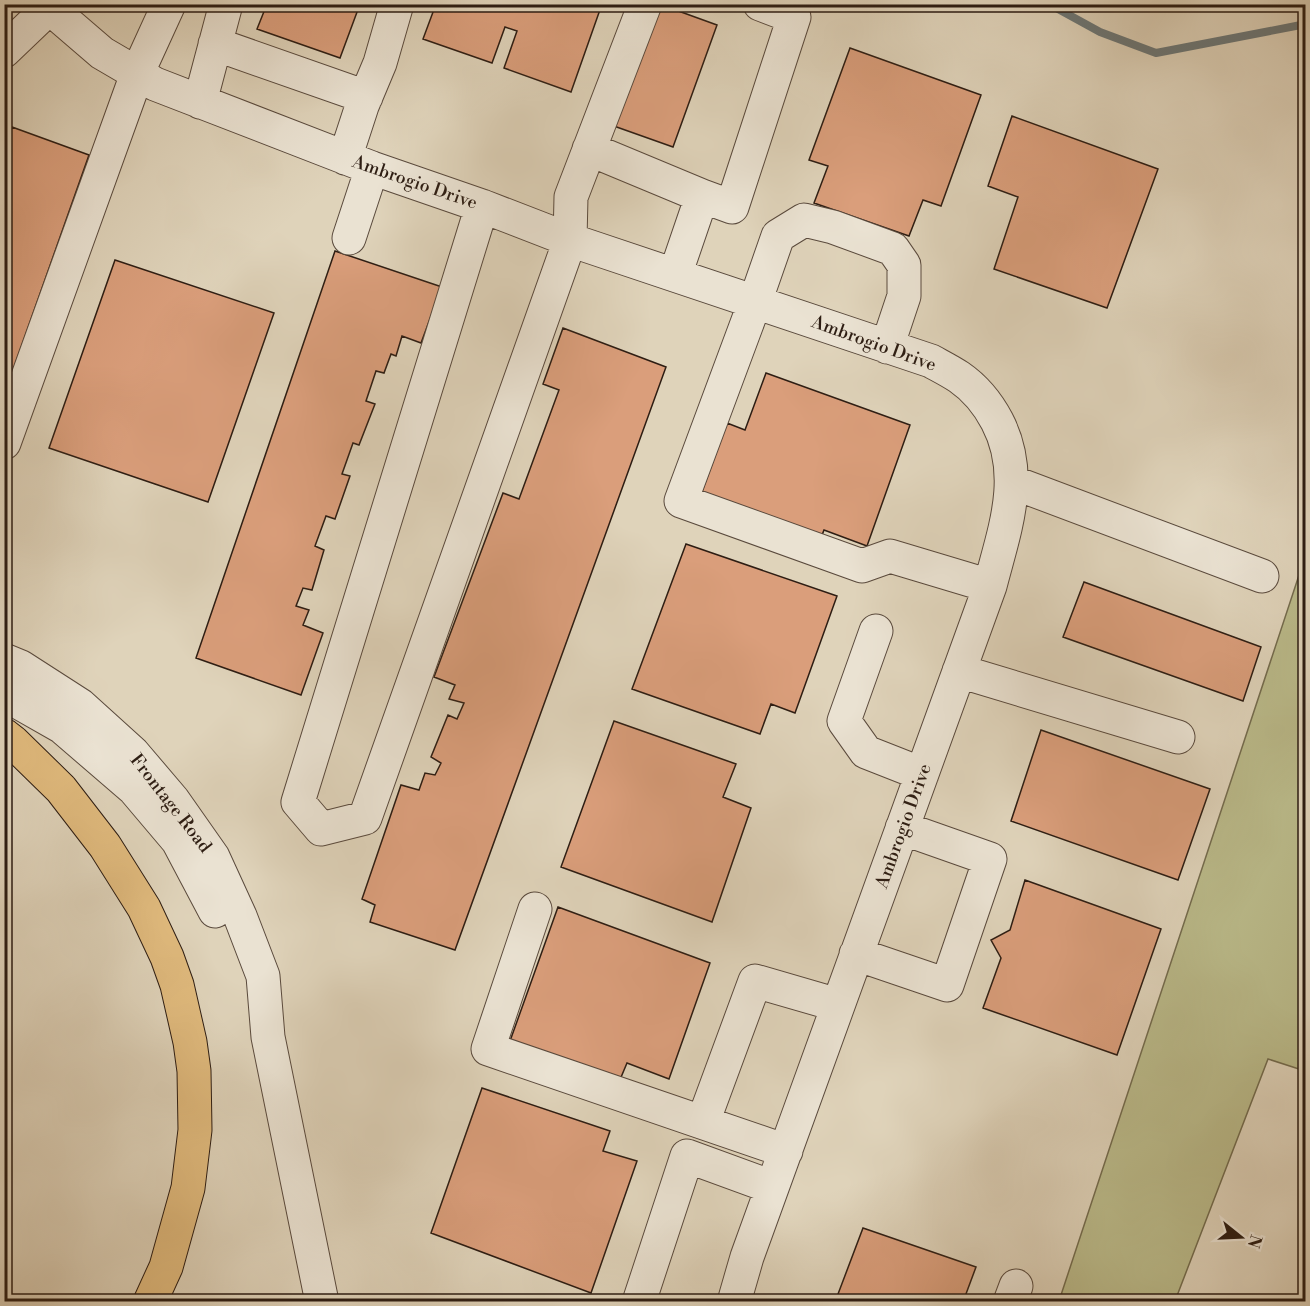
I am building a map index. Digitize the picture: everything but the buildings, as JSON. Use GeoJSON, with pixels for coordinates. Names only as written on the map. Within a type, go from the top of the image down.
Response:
{"type":"FeatureCollection","features":[{"type":"Feature","properties":{"kind":"highway"},"geometry":{"type":"LineString","coordinates":[[4,735],[61,789],[105,846],[144,908],[167,957],[177,985],[192,1052],[195,1130],[188,1188],[166,1267],[150,1302]]}},
{"type":"Feature","properties":{"kind":"street"},"geometry":{"type":"LineString","coordinates":[[4,443],[137,74],[169,4]]}},
{"type":"Feature","properties":{"kind":"street"},"geometry":{"type":"LineString","coordinates":[[200,102],[226,4]]}},
{"type":"Feature","properties":{"kind":"street"},"geometry":{"type":"LineString","coordinates":[[349,238],[366,97],[380,63],[397,4]]}},
{"type":"Feature","properties":{"kind":"street"},"geometry":{"type":"LineString","coordinates":[[482,206],[298,802],[321,829],[365,818],[570,240],[571,197],[645,4]]}},
{"type":"Feature","properties":{"kind":"street"},"geometry":{"type":"LineString","coordinates":[[589,149],[732,207],[794,17],[760,4]]}},
{"type":"Feature","properties":{"kind":"street"},"geometry":{"type":"LineString","coordinates":[[4,51],[47,7]]}},
{"type":"Feature","properties":{"kind":"street","name":"Ambrogio Drive"},"geometry":{"type":"LineString","coordinates":[[47,7],[102,52],[155,84],[359,163],[570,240],[931,361],[959,376],[977,392],[992,411],[1004,433],[1010,456],[1012,482],[1007,521],[990,586],[772,1187],[734,1302]]}},
{"type":"Feature","properties":{"kind":"street"},"geometry":{"type":"LineString","coordinates":[[215,45],[366,97]]}},
{"type":"Feature","properties":{"kind":"street"},"geometry":{"type":"LineString","coordinates":[[675,275],[702,196]]}},
{"type":"Feature","properties":{"kind":"street"},"geometry":{"type":"LineString","coordinates":[[887,346],[904,296],[904,264],[893,249],[833,227],[804,220],[778,236],[681,501],[862,566],[890,556],[990,586]]}},
{"type":"Feature","properties":{"kind":"street"},"geometry":{"type":"LineString","coordinates":[[1012,482],[1262,576]]}},
{"type":"Feature","properties":{"kind":"street"},"geometry":{"type":"LineString","coordinates":[[876,631],[844,721],[866,752],[922,774]]}},
{"type":"Feature","properties":{"kind":"street","name":"Frontage Road"},"geometry":{"type":"LineString","coordinates":[[4,660],[21,667],[80,705],[133,753],[173,800],[213,857],[240,916],[263,976],[268,1037],[322,1302]]}},
{"type":"Feature","properties":{"kind":"street"},"geometry":{"type":"LineString","coordinates":[[959,671],[1178,737]]}},
{"type":"Feature","properties":{"kind":"street","name":"Frontage Road"},"geometry":{"type":"LineString","coordinates":[[4,693],[71,734],[134,789],[178,842],[212,903],[248,1001],[268,1037]]}},
{"type":"Feature","properties":{"kind":"street"},"geometry":{"type":"LineString","coordinates":[[856,954],[947,985],[990,859],[902,828]]}},
{"type":"Feature","properties":{"kind":"street"},"geometry":{"type":"LineString","coordinates":[[535,909],[488,1049],[786,1150]]}},
{"type":"Feature","properties":{"kind":"street"},"geometry":{"type":"LineString","coordinates":[[703,1122],[755,981],[838,1005]]}},
{"type":"Feature","properties":{"kind":"street"},"geometry":{"type":"LineString","coordinates":[[639,1302],[687,1156],[772,1187]]}},
{"type":"Feature","properties":{"kind":"green space"},"geometry":{"type":"Polygon","coordinates":[[[1305,565],[1305,1071],[1268,1059],[1175,1301],[1059,1301],[1302,566],[1305,565]]]}},
{"type":"Feature","properties":{"kind":"waterway"},"geometry":{"type":"LineString","coordinates":[[1049,4],[1100,32],[1156,53],[1306,24]]}}]}
